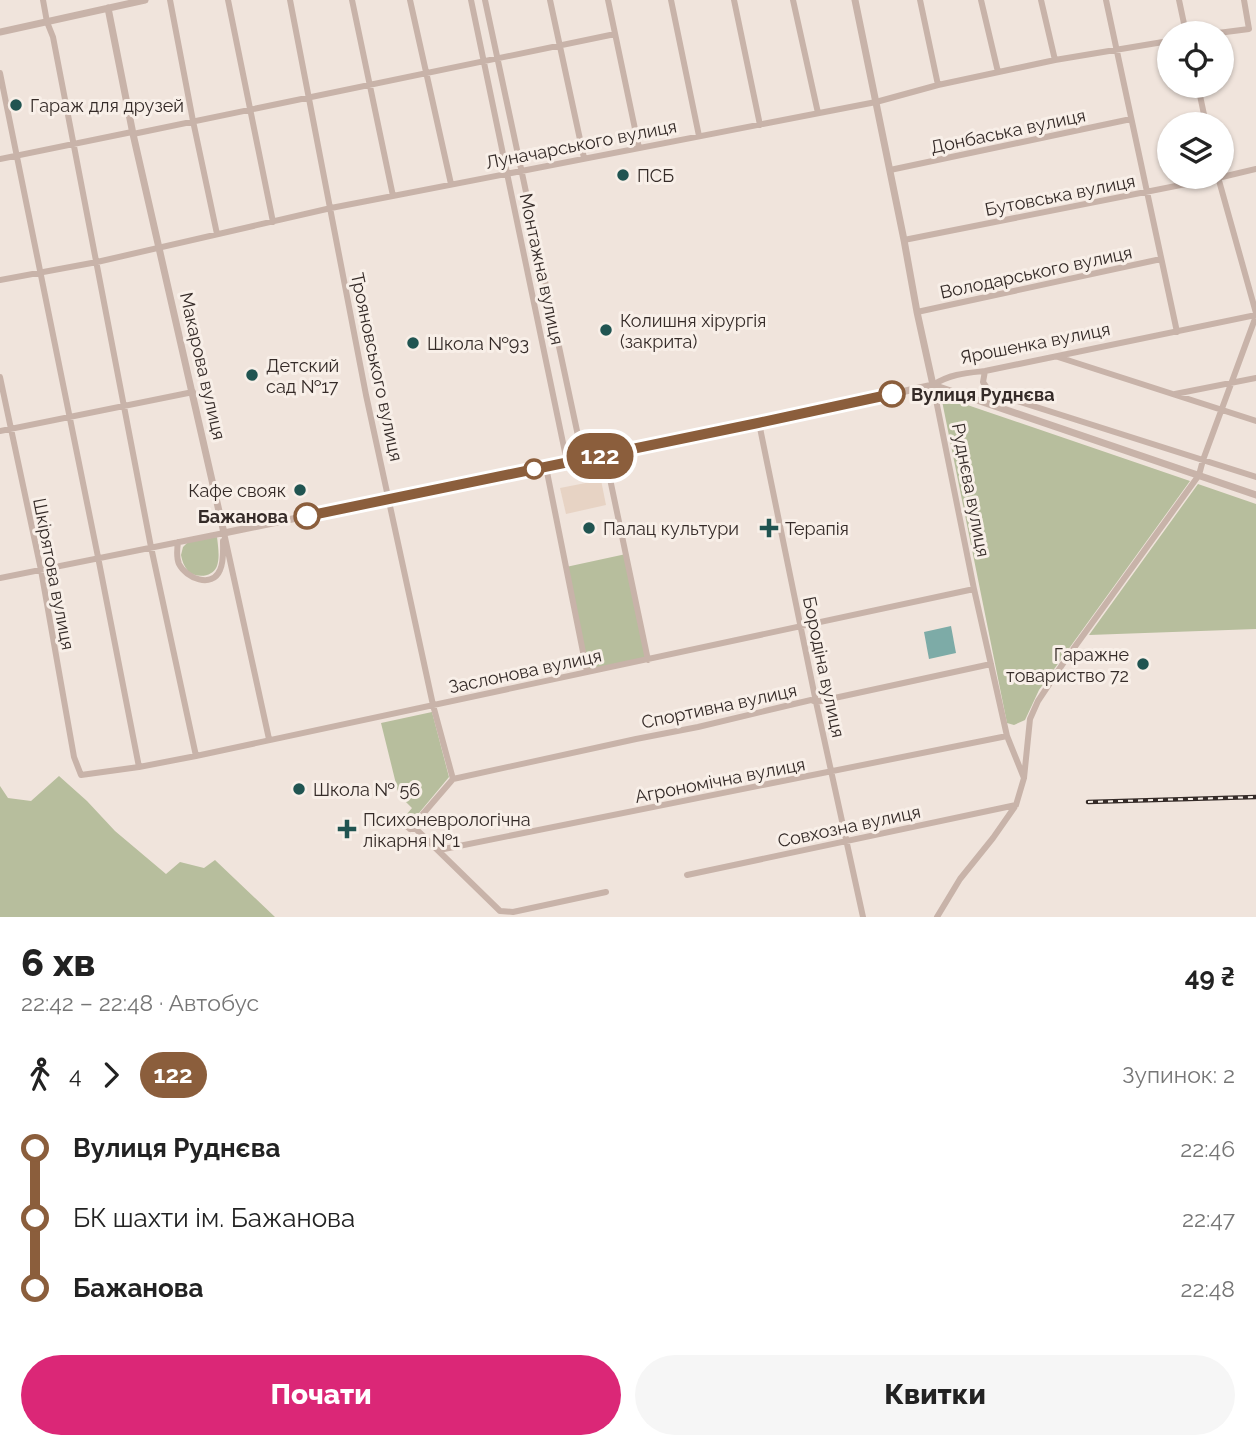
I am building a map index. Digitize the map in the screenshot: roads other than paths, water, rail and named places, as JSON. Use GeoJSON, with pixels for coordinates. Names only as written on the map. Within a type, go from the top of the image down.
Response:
{"type":"FeatureCollection","features":[{"type":"Feature","properties":{"kind":"street"},"geometry":{"type":"LineString","coordinates":[[43,0],[75,144],[151,547],[196,756]]}},
{"type":"Feature","properties":{"kind":"street"},"geometry":{"type":"LineString","coordinates":[[0,32],[47,22],[107,4],[145,0]]}},
{"type":"Feature","properties":{"kind":"street"},"geometry":{"type":"LineString","coordinates":[[170,0],[217,234]]}},
{"type":"Feature","properties":{"kind":"street"},"geometry":{"type":"LineString","coordinates":[[228,0],[273,222]]}},
{"type":"Feature","properties":{"kind":"street","name":"Трояновського вулиця"},"geometry":{"type":"LineString","coordinates":[[290,0],[366,395],[433,705],[453,779]]}},
{"type":"Feature","properties":{"kind":"street"},"geometry":{"type":"LineString","coordinates":[[352,0],[393,196]]}},
{"type":"Feature","properties":{"kind":"street"},"geometry":{"type":"LineString","coordinates":[[410,0],[451,184]]}},
{"type":"Feature","properties":{"kind":"street","name":"Монтажна вулиця"},"geometry":{"type":"LineString","coordinates":[[471,0],[511,203],[567,462]]}},
{"type":"Feature","properties":{"kind":"street","name":"Монтажна вулиця"},"geometry":{"type":"LineString","coordinates":[[485,0],[583,459]]}},
{"type":"Feature","properties":{"kind":"street"},"geometry":{"type":"LineString","coordinates":[[550,0],[584,158]]}},
{"type":"Feature","properties":{"kind":"street"},"geometry":{"type":"LineString","coordinates":[[608,0],[639,148]]}},
{"type":"Feature","properties":{"kind":"street"},"geometry":{"type":"LineString","coordinates":[[671,0],[699,136]]}},
{"type":"Feature","properties":{"kind":"street"},"geometry":{"type":"LineString","coordinates":[[734,0],[760,125]]}},
{"type":"Feature","properties":{"kind":"street"},"geometry":{"type":"LineString","coordinates":[[793,0],[818,113]]}},
{"type":"Feature","properties":{"kind":"street","name":"Руднєва вулиця"},"geometry":{"type":"LineString","coordinates":[[855,0],[974,589],[1007,736],[1024,778]]}},
{"type":"Feature","properties":{"kind":"street"},"geometry":{"type":"LineString","coordinates":[[920,0],[938,85]]}},
{"type":"Feature","properties":{"kind":"street"},"geometry":{"type":"LineString","coordinates":[[981,0],[998,72]]}},
{"type":"Feature","properties":{"kind":"street"},"geometry":{"type":"LineString","coordinates":[[1041,0],[1055,60]]}},
{"type":"Feature","properties":{"kind":"street"},"geometry":{"type":"LineString","coordinates":[[1106,0],[1177,332]]}},
{"type":"Feature","properties":{"kind":"street"},"geometry":{"type":"LineString","coordinates":[[1179,0],[1183,21]]}},
{"type":"Feature","properties":{"kind":"street"},"geometry":{"type":"LineString","coordinates":[[1234,31],[1249,29],[1244,0]]}},
{"type":"Feature","properties":{"kind":"street","name":"Макарова вулиця"},"geometry":{"type":"LineString","coordinates":[[107,4],[133,133],[269,739]]}},
{"type":"Feature","properties":{"kind":"street"},"geometry":{"type":"LineString","coordinates":[[0,159],[370,86],[615,34]]}},
{"type":"Feature","properties":{"kind":"street","name":"Луначарського вулиця"},"geometry":{"type":"LineString","coordinates":[[0,280],[97,262],[331,208],[876,102],[938,85],[1055,60],[1157,43]]}},
{"type":"Feature","properties":{"kind":"street"},"geometry":{"type":"LineString","coordinates":[[0,73],[139,767]]}},
{"type":"Feature","properties":{"kind":"street","name":"Донбаська вулиця"},"geometry":{"type":"LineString","coordinates":[[890,170],[1131,119]]}},
{"type":"Feature","properties":{"kind":"street","name":"Бутовська вулиця"},"geometry":{"type":"LineString","coordinates":[[1234,174],[1256,169]]}},
{"type":"Feature","properties":{"kind":"street","name":"Бутовська вулиця"},"geometry":{"type":"LineString","coordinates":[[904,240],[1162,189]]}},
{"type":"Feature","properties":{"kind":"street"},"geometry":{"type":"LineString","coordinates":[[937,917],[960,879],[1016,805],[1024,778],[1030,719],[1038,701],[1199,475],[1256,315],[1223,189]]}},
{"type":"Feature","properties":{"kind":"street","name":"Володарського вулиця"},"geometry":{"type":"LineString","coordinates":[[917,312],[1161,259]]}},
{"type":"Feature","properties":{"kind":"street","name":"Ярошенка вулиця"},"geometry":{"type":"LineString","coordinates":[[0,579],[758,423],[933,385],[948,376],[960,373],[985,371],[1256,315]]}},
{"type":"Feature","properties":{"kind":"street"},"geometry":{"type":"LineString","coordinates":[[1056,356],[1256,421]]}},
{"type":"Feature","properties":{"kind":"street"},"geometry":{"type":"LineString","coordinates":[[985,371],[984,382],[995,394],[1256,477]]}},
{"type":"Feature","properties":{"kind":"street","name":"Шкірятова вулиця"},"geometry":{"type":"LineString","coordinates":[[0,377],[41,570],[74,757],[81,775]]}},
{"type":"Feature","properties":{"kind":"street"},"geometry":{"type":"LineString","coordinates":[[1173,394],[1256,378]]}},
{"type":"Feature","properties":{"kind":"street"},"geometry":{"type":"LineString","coordinates":[[933,385],[1256,495]]}},
{"type":"Feature","properties":{"kind":"street"},"geometry":{"type":"LineString","coordinates":[[0,431],[193,392]]}},
{"type":"Feature","properties":{"kind":"street","name":"Бородіна вулиця"},"geometry":{"type":"LineString","coordinates":[[758,423],[863,917]]}},
{"type":"Feature","properties":{"kind":"street"},"geometry":{"type":"LineString","coordinates":[[605,455],[648,660]]}},
{"type":"Feature","properties":{"kind":"street"},"geometry":{"type":"LineString","coordinates":[[546,467],[587,672]]}},
{"type":"Feature","properties":{"kind":"street"},"geometry":{"type":"LineString","coordinates":[[178,541],[177,557],[183,570],[193,579],[205,580],[217,574],[220,569],[224,533]]}},
{"type":"Feature","properties":{"kind":"street","name":"Заслонова вулиця"},"geometry":{"type":"LineString","coordinates":[[81,775],[196,756],[974,589]]}},
{"type":"Feature","properties":{"kind":"street","name":"Спортивна вулиця"},"geometry":{"type":"LineString","coordinates":[[453,779],[811,700],[816,702],[991,664]]}},
{"type":"Feature","properties":{"kind":"street","name":"Агрономічна вулиця"},"geometry":{"type":"LineString","coordinates":[[439,850],[1007,736]]}},
{"type":"Feature","properties":{"kind":"street"},"geometry":{"type":"LineString","coordinates":[[410,829],[453,779]]}},
{"type":"Feature","properties":{"kind":"street","name":"Совхозна вулиця"},"geometry":{"type":"LineString","coordinates":[[687,875],[1016,805]]}},
{"type":"Feature","properties":{"kind":"street"},"geometry":{"type":"LineString","coordinates":[[401,822],[410,829],[416,829],[500,911],[513,912],[606,892]]}},
{"type":"Feature","properties":{"kind":"water"},"geometry":{"type":"Polygon","coordinates":[[[951,626],[956,653],[929,659],[924,632],[951,626]]]}},
{"type":"Feature","properties":{"kind":"railway"},"geometry":{"type":"LineString","coordinates":[[1088,802],[1256,797]]}},
{"type":"Feature","properties":{"kind":"place","name":"Гараж для друзей"},"geometry":{"type":"Point","coordinates":[16,105]}},
{"type":"Feature","properties":{"kind":"place","name":"ПСБ"},"geometry":{"type":"Point","coordinates":[623,175]}},
{"type":"Feature","properties":{"kind":"place","name":"Колишня хірургія (закрита)"},"geometry":{"type":"Point","coordinates":[606,330]}},
{"type":"Feature","properties":{"kind":"place","name":"Школа №93"},"geometry":{"type":"Point","coordinates":[413,343]}},
{"type":"Feature","properties":{"kind":"place","name":"Детский сад №17"},"geometry":{"type":"Point","coordinates":[252,375]}},
{"type":"Feature","properties":{"kind":"place","name":"Вулиця Руднєва"},"geometry":{"type":"Point","coordinates":[892,394]}},
{"type":"Feature","properties":{"kind":"place","name":"Кафе свояк"},"geometry":{"type":"Point","coordinates":[300,490]}},
{"type":"Feature","properties":{"kind":"place","name":"Бажанова"},"geometry":{"type":"Point","coordinates":[307,516]}},
{"type":"Feature","properties":{"kind":"place","name":"Палац культури"},"geometry":{"type":"Point","coordinates":[589,528]}},
{"type":"Feature","properties":{"kind":"place","name":"Терапія"},"geometry":{"type":"Point","coordinates":[769,528]}},
{"type":"Feature","properties":{"kind":"place","name":"Гаражне товариство 72"},"geometry":{"type":"Point","coordinates":[1143,664]}},
{"type":"Feature","properties":{"kind":"place","name":"Школа № 56"},"geometry":{"type":"Point","coordinates":[299,789]}},
{"type":"Feature","properties":{"kind":"place","name":"Психоневрологічна лікарня №1"},"geometry":{"type":"Point","coordinates":[347,829]}}]}
